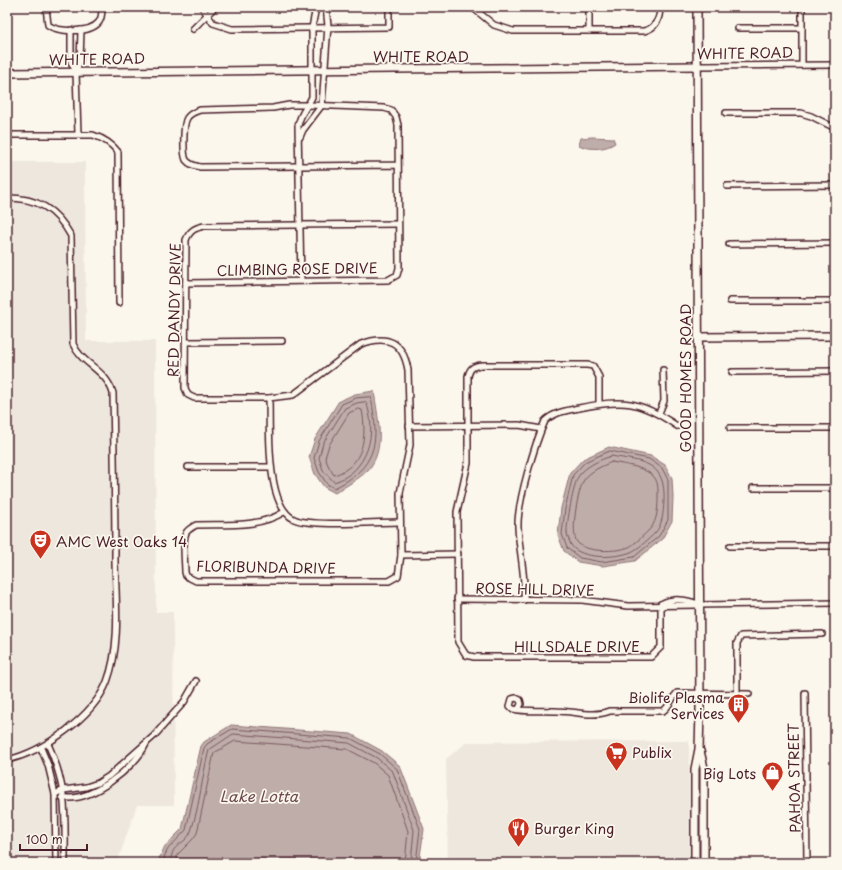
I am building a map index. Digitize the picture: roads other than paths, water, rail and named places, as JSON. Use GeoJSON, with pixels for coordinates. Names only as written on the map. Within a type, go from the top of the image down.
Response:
{"type":"FeatureCollection","features":[{"type":"Feature","properties":{"kind":"street"},"geometry":{"type":"LineString","coordinates":[[46,7],[48,25],[55,30],[81,30],[93,28],[99,22],[102,7]]}},
{"type":"Feature","properties":{"kind":"street"},"geometry":{"type":"LineString","coordinates":[[202,7],[213,23],[232,29],[312,28],[328,26],[389,27],[389,7]]}},
{"type":"Feature","properties":{"kind":"street"},"geometry":{"type":"LineString","coordinates":[[193,29],[215,7]]}},
{"type":"Feature","properties":{"kind":"street"},"geometry":{"type":"LineString","coordinates":[[301,281],[300,117],[302,111],[308,105],[313,89],[312,28],[316,7]]}},
{"type":"Feature","properties":{"kind":"street"},"geometry":{"type":"LineString","coordinates":[[299,139],[303,130],[322,105],[328,26],[326,7]]}},
{"type":"Feature","properties":{"kind":"street"},"geometry":{"type":"LineString","coordinates":[[472,7],[494,25],[513,31],[589,32],[644,31],[651,29],[658,22],[660,7]]}},
{"type":"Feature","properties":{"kind":"street"},"geometry":{"type":"LineString","coordinates":[[589,7],[589,32]]}},
{"type":"Feature","properties":{"kind":"street","name":"GOOD HOMES ROAD"},"geometry":{"type":"LineString","coordinates":[[696,863],[695,768],[699,749],[700,604],[697,7]]}},
{"type":"Feature","properties":{"kind":"street"},"geometry":{"type":"LineString","coordinates":[[802,7],[802,65]]}},
{"type":"Feature","properties":{"kind":"street"},"geometry":{"type":"LineString","coordinates":[[738,28],[802,28]]}},
{"type":"Feature","properties":{"kind":"street"},"geometry":{"type":"LineString","coordinates":[[71,30],[71,62],[76,72]]}},
{"type":"Feature","properties":{"kind":"street"},"geometry":{"type":"LineString","coordinates":[[78,134],[76,72],[80,61],[81,30]]}},
{"type":"Feature","properties":{"kind":"street","name":"WHITE ROAD"},"geometry":{"type":"LineString","coordinates":[[7,73],[835,65]]}},
{"type":"Feature","properties":{"kind":"street","name":"CLIMBING ROSE DRIVE"},"geometry":{"type":"LineString","coordinates":[[186,283],[388,280],[396,275],[399,268],[398,125],[392,110],[384,108],[289,105],[273,108],[200,110],[192,112],[184,124],[184,153],[186,159],[192,165],[200,167],[300,165]]}},
{"type":"Feature","properties":{"kind":"street"},"geometry":{"type":"LineString","coordinates":[[726,113],[801,113],[811,116],[835,128],[835,244],[729,244]]}},
{"type":"Feature","properties":{"kind":"street"},"geometry":{"type":"LineString","coordinates":[[7,135],[78,134],[99,137],[114,147],[118,152],[119,303]]}},
{"type":"Feature","properties":{"kind":"street"},"geometry":{"type":"LineString","coordinates":[[300,165],[398,165]]}},
{"type":"Feature","properties":{"kind":"street"},"geometry":{"type":"LineString","coordinates":[[727,186],[835,185]]}},
{"type":"Feature","properties":{"kind":"street"},"geometry":{"type":"LineString","coordinates":[[7,198],[25,199],[42,204],[56,213],[68,230],[71,236],[73,344],[77,354],[104,374],[110,383],[113,393],[116,624],[112,666],[106,684],[95,702],[58,737],[48,744],[7,760]]}},
{"type":"Feature","properties":{"kind":"street","name":"RED DANDY DRIVE"},"geometry":{"type":"LineString","coordinates":[[398,224],[204,226],[189,232],[186,240],[185,388],[188,395],[201,399],[283,398],[293,395],[361,344],[372,340],[385,340],[396,343],[402,350],[406,359],[408,370],[409,450],[400,493],[401,555]]}},
{"type":"Feature","properties":{"kind":"street"},"geometry":{"type":"LineString","coordinates":[[730,301],[835,301]]}},
{"type":"Feature","properties":{"kind":"street"},"geometry":{"type":"LineString","coordinates":[[698,337],[835,336]]}},
{"type":"Feature","properties":{"kind":"street"},"geometry":{"type":"LineString","coordinates":[[186,342],[282,341]]}},
{"type":"Feature","properties":{"kind":"street"},"geometry":{"type":"LineString","coordinates":[[457,599],[458,512],[468,463],[468,376],[470,369],[475,366],[593,366],[599,377],[599,404]]}},
{"type":"Feature","properties":{"kind":"street"},"geometry":{"type":"LineString","coordinates":[[659,414],[664,401],[663,370]]}},
{"type":"Feature","properties":{"kind":"street"},"geometry":{"type":"LineString","coordinates":[[732,372],[835,371]]}},
{"type":"Feature","properties":{"kind":"street"},"geometry":{"type":"LineString","coordinates":[[269,398],[270,467],[272,481],[284,512],[293,519],[315,523],[400,522]]}},
{"type":"Feature","properties":{"kind":"street"},"geometry":{"type":"LineString","coordinates":[[524,600],[525,584],[518,526],[520,506],[541,429],[545,421],[550,416],[599,404],[630,403],[644,406],[677,426]]}},
{"type":"Feature","properties":{"kind":"street"},"geometry":{"type":"LineString","coordinates":[[409,426],[519,425],[541,429]]}},
{"type":"Feature","properties":{"kind":"street"},"geometry":{"type":"LineString","coordinates":[[730,428],[835,428]]}},
{"type":"Feature","properties":{"kind":"street"},"geometry":{"type":"LineString","coordinates":[[188,467],[270,467]]}},
{"type":"Feature","properties":{"kind":"street"},"geometry":{"type":"LineString","coordinates":[[753,488],[835,488]]}},
{"type":"Feature","properties":{"kind":"street","name":"FLORIBUNDA DRIVE"},"geometry":{"type":"LineString","coordinates":[[284,512],[272,520],[259,523],[196,525],[190,528],[184,538],[184,572],[186,576],[196,581],[389,581],[398,576],[401,555]]}},
{"type":"Feature","properties":{"kind":"street"},"geometry":{"type":"LineString","coordinates":[[730,546],[835,546]]}},
{"type":"Feature","properties":{"kind":"street"},"geometry":{"type":"LineString","coordinates":[[401,555],[458,554]]}},
{"type":"Feature","properties":{"kind":"street","name":"ROSE HILL DRIVE"},"geometry":{"type":"LineString","coordinates":[[457,599],[582,600],[628,606],[661,604],[668,600],[689,600],[700,604],[835,603]]}},
{"type":"Feature","properties":{"kind":"street","name":"HILLSDALE DRIVE"},"geometry":{"type":"LineString","coordinates":[[457,599],[458,637],[461,650],[466,655],[474,657],[651,657],[661,647],[661,604]]}},
{"type":"Feature","properties":{"kind":"street"},"geometry":{"type":"LineString","coordinates":[[737,694],[737,643],[741,636],[822,634]]}},
{"type":"Feature","properties":{"kind":"street"},"geometry":{"type":"LineString","coordinates":[[55,794],[64,790],[81,789],[98,783],[146,743],[184,702],[196,681]]}},
{"type":"Feature","properties":{"kind":"street"},"geometry":{"type":"LineString","coordinates":[[519,708],[530,711],[558,711],[577,714],[603,714],[610,711],[663,711],[668,707],[672,698],[677,693],[749,694]]}},
{"type":"Feature","properties":{"kind":"street","name":"PAHOA STREET"},"geometry":{"type":"LineString","coordinates":[[805,693],[807,863]]}},
{"type":"Feature","properties":{"kind":"street"},"geometry":{"type":"LineString","coordinates":[[55,794],[64,798],[87,794],[106,785],[136,758],[146,743]]}},
{"type":"Feature","properties":{"kind":"street"},"geometry":{"type":"LineString","coordinates":[[48,744],[57,764],[64,790],[65,863]]}},
{"type":"Feature","properties":{"kind":"street"},"geometry":{"type":"LineString","coordinates":[[41,748],[48,765],[55,794],[56,863]]}},
{"type":"Feature","properties":{"kind":"street","name":"GOOD HOMES ROAD"},"geometry":{"type":"LineString","coordinates":[[699,749],[704,768],[704,863]]}},
{"type":"Feature","properties":{"kind":"water"},"geometry":{"type":"Polygon","coordinates":[[[581,138],[613,138],[615,143],[602,148],[587,148],[579,145],[581,138]]]}},
{"type":"Feature","properties":{"kind":"water"},"geometry":{"type":"Polygon","coordinates":[[[374,391],[379,442],[374,462],[368,470],[335,493],[324,487],[315,474],[309,457],[315,439],[339,401],[355,394],[374,391]]]}},
{"type":"Feature","properties":{"kind":"water"},"geometry":{"type":"Polygon","coordinates":[[[609,447],[651,456],[665,465],[672,478],[672,521],[662,539],[635,561],[603,566],[578,562],[564,551],[558,535],[561,508],[570,473],[583,459],[609,447]]]}},
{"type":"Feature","properties":{"kind":"water","name":"Lake Lotta"},"geometry":{"type":"Polygon","coordinates":[[[231,725],[351,734],[382,751],[400,766],[424,829],[419,863],[164,863],[159,859],[165,846],[182,829],[201,746],[204,742],[231,725]]]}},
{"type":"Feature","properties":{"kind":"place","name":"AMC West Oaks 14"},"geometry":{"type":"Point","coordinates":[40,560]}},
{"type":"Feature","properties":{"kind":"place","name":"Biolife Plasma Services"},"geometry":{"type":"Point","coordinates":[739,724]}},
{"type":"Feature","properties":{"kind":"place","name":"Publix"},"geometry":{"type":"Point","coordinates":[616,772]}},
{"type":"Feature","properties":{"kind":"place","name":"Big Lots"},"geometry":{"type":"Point","coordinates":[772,792]}},
{"type":"Feature","properties":{"kind":"place","name":"Burger King"},"geometry":{"type":"Point","coordinates":[518,848]}}]}
